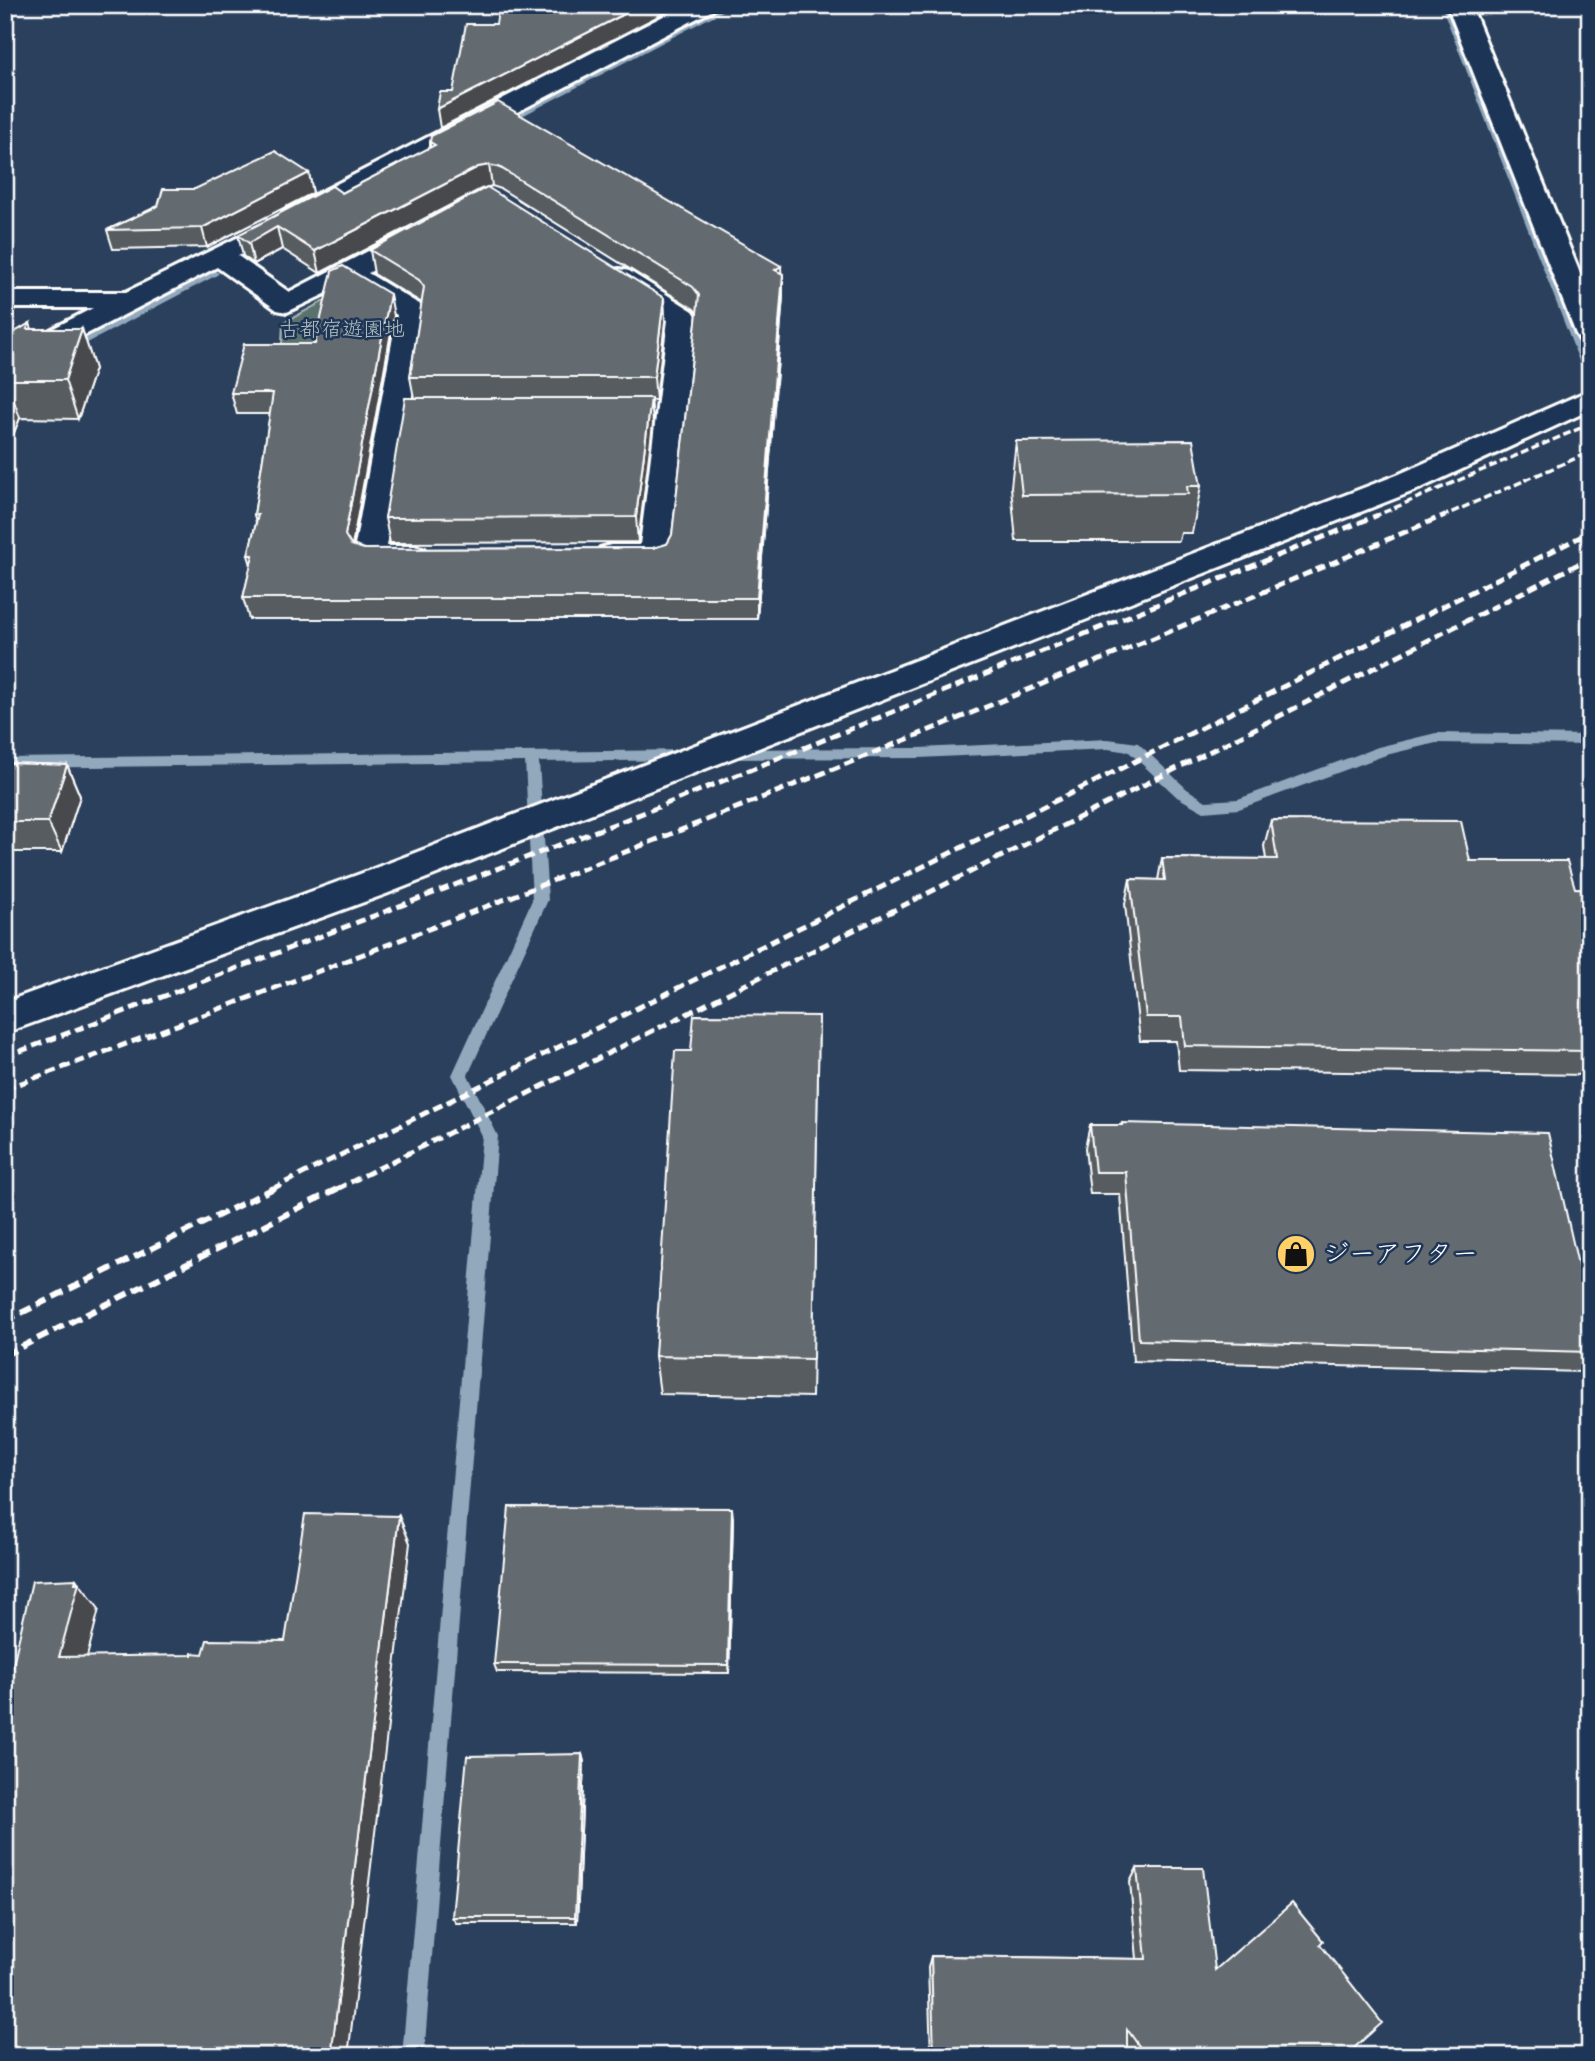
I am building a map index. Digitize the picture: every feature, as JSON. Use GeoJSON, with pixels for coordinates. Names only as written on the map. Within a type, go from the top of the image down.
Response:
{"type":"FeatureCollection","features":[{"type":"Feature","properties":{"kind":"street"},"geometry":{"type":"LineString","coordinates":[[5,365],[704,5]]}},
{"type":"Feature","properties":{"kind":"street"},"geometry":{"type":"LineString","coordinates":[[1458,5],[1590,334]]}},
{"type":"Feature","properties":{"kind":"street"},"geometry":{"type":"LineString","coordinates":[[220,256],[286,304],[444,223]]}},
{"type":"Feature","properties":{"kind":"street"},"geometry":{"type":"LineString","coordinates":[[587,556],[655,556],[656,412],[683,317],[593,261]]}},
{"type":"Feature","properties":{"kind":"street"},"geometry":{"type":"LineString","coordinates":[[349,274],[412,312],[408,412],[369,557],[437,557]]}},
{"type":"Feature","properties":{"kind":"street"},"geometry":{"type":"LineString","coordinates":[[5,300],[131,300]]}},
{"type":"Feature","properties":{"kind":"street"},"geometry":{"type":"LineString","coordinates":[[5,1018],[373,884],[1408,482],[1590,399]]}},
{"type":"Feature","properties":{"kind":"green space","name":"古都宿遊園地"},"geometry":{"type":"Polygon","coordinates":[[[333,296],[388,311],[395,325],[386,363],[281,363],[283,323],[333,296]]]}},
{"type":"Feature","properties":{"kind":"building"},"geometry":{"type":"Polygon","coordinates":[[[499,5],[642,5],[437,109],[440,92],[453,92],[466,24],[496,24],[499,5]]]}},
{"type":"Feature","properties":{"kind":"building"},"geometry":{"type":"Polygon","coordinates":[[[498,102],[781,266],[775,270],[783,274],[757,598],[243,598],[253,555],[248,555],[258,515],[254,515],[273,393],[231,393],[244,344],[315,344],[332,271],[343,266],[390,294],[345,535],[351,545],[364,549],[653,548],[667,544],[672,535],[699,295],[693,287],[499,167],[489,165],[478,167],[315,251],[277,227],[249,243],[238,235],[332,186],[342,193],[435,145],[430,142],[431,136],[498,102]]]}},
{"type":"Feature","properties":{"kind":"building"},"geometry":{"type":"Polygon","coordinates":[[[275,151],[309,173],[202,228],[107,230],[158,206],[163,189],[195,189],[275,151]]]}},
{"type":"Feature","properties":{"kind":"building"},"geometry":{"type":"Polygon","coordinates":[[[487,187],[664,298],[654,377],[410,377],[424,287],[419,280],[370,250],[487,187]]]}},
{"type":"Feature","properties":{"kind":"building"},"geometry":{"type":"Polygon","coordinates":[[[30,323],[27,329],[82,329],[65,380],[5,380],[5,338],[30,323]]]}},
{"type":"Feature","properties":{"kind":"building"},"geometry":{"type":"Polygon","coordinates":[[[405,398],[651,398],[636,517],[385,518],[405,398]]]}},
{"type":"Feature","properties":{"kind":"building"},"geometry":{"type":"Polygon","coordinates":[[[1193,440],[1201,486],[1187,486],[1188,494],[1022,495],[1016,441],[1193,440]]]}},
{"type":"Feature","properties":{"kind":"building"},"geometry":{"type":"Polygon","coordinates":[[[5,763],[67,765],[48,822],[5,822],[5,763]]]}},
{"type":"Feature","properties":{"kind":"building"},"geometry":{"type":"Polygon","coordinates":[[[1271,820],[1461,821],[1470,861],[1567,861],[1575,888],[1590,889],[1590,1051],[1185,1046],[1182,1017],[1146,1017],[1130,879],[1165,880],[1162,858],[1277,859],[1271,820]]]}},
{"type":"Feature","properties":{"kind":"building"},"geometry":{"type":"Polygon","coordinates":[[[694,1015],[819,1016],[813,1359],[655,1356],[675,1051],[691,1051],[694,1015]]]}},
{"type":"Feature","properties":{"kind":"building"},"geometry":{"type":"Polygon","coordinates":[[[1122,1123],[1548,1133],[1590,1317],[1590,1352],[1139,1340],[1126,1172],[1095,1172],[1090,1125],[1122,1123]]]}},
{"type":"Feature","properties":{"kind":"building"},"geometry":{"type":"Polygon","coordinates":[[[509,1507],[732,1508],[728,1665],[494,1664],[509,1507]]]}},
{"type":"Feature","properties":{"kind":"building"},"geometry":{"type":"Polygon","coordinates":[[[305,1514],[399,1516],[331,2056],[5,2056],[5,1700],[32,1581],[76,1579],[75,1583],[79,1583],[59,1657],[192,1655],[203,1654],[207,1640],[285,1641],[305,1514]]]}},
{"type":"Feature","properties":{"kind":"building"},"geometry":{"type":"Polygon","coordinates":[[[582,1754],[575,1917],[452,1917],[467,1756],[582,1754]]]}},
{"type":"Feature","properties":{"kind":"building"},"geometry":{"type":"Polygon","coordinates":[[[1137,1868],[1203,1868],[1215,1970],[1292,1903],[1323,1941],[1320,1944],[1382,2023],[1345,2056],[1146,2056],[1127,2029],[1127,2056],[934,2056],[931,1956],[1146,1959],[1137,1868]]]}},
{"type":"Feature","properties":{"kind":"waterway"},"geometry":{"type":"LineString","coordinates":[[501,123],[729,5]]}},
{"type":"Feature","properties":{"kind":"waterway"},"geometry":{"type":"LineString","coordinates":[[1446,5],[1590,374]]}},
{"type":"Feature","properties":{"kind":"waterway"},"geometry":{"type":"LineString","coordinates":[[66,349],[213,273]]}},
{"type":"Feature","properties":{"kind":"waterway"},"geometry":{"type":"LineString","coordinates":[[722,754],[919,753],[1108,744],[1133,747],[1182,793],[1204,807],[1239,804],[1383,751],[1436,738],[1590,740]]}},
{"type":"Feature","properties":{"kind":"waterway"},"geometry":{"type":"LineString","coordinates":[[532,757],[689,755]]}},
{"type":"Feature","properties":{"kind":"waterway"},"geometry":{"type":"LineString","coordinates":[[5,763],[532,757]]}},
{"type":"Feature","properties":{"kind":"waterway"},"geometry":{"type":"LineString","coordinates":[[413,2056],[490,1136],[460,1075],[540,900],[532,757]]}},
{"type":"Feature","properties":{"kind":"railway"},"geometry":{"type":"LineString","coordinates":[[1373,517],[1590,424]]}},
{"type":"Feature","properties":{"kind":"railway"},"geometry":{"type":"LineString","coordinates":[[1441,517],[1590,452]]}},
{"type":"Feature","properties":{"kind":"railway"},"geometry":{"type":"LineString","coordinates":[[5,1057],[656,808],[1378,515]]}},
{"type":"Feature","properties":{"kind":"railway"},"geometry":{"type":"LineString","coordinates":[[5,1089],[368,952],[729,811],[909,739],[1445,515]]}},
{"type":"Feature","properties":{"kind":"railway"},"geometry":{"type":"LineString","coordinates":[[272,1189],[1118,770],[1590,532]]}},
{"type":"Feature","properties":{"kind":"railway"},"geometry":{"type":"LineString","coordinates":[[337,1189],[1136,789],[1590,558]]}},
{"type":"Feature","properties":{"kind":"railway"},"geometry":{"type":"LineString","coordinates":[[5,1321],[276,1187]]}},
{"type":"Feature","properties":{"kind":"railway"},"geometry":{"type":"LineString","coordinates":[[337,1189],[341,1187]]}},
{"type":"Feature","properties":{"kind":"railway"},"geometry":{"type":"LineString","coordinates":[[5,1355],[337,1189]]}},
{"type":"Feature","properties":{"kind":"place","name":"ジーアフター"},"geometry":{"type":"Point","coordinates":[1296,1254]}}]}
